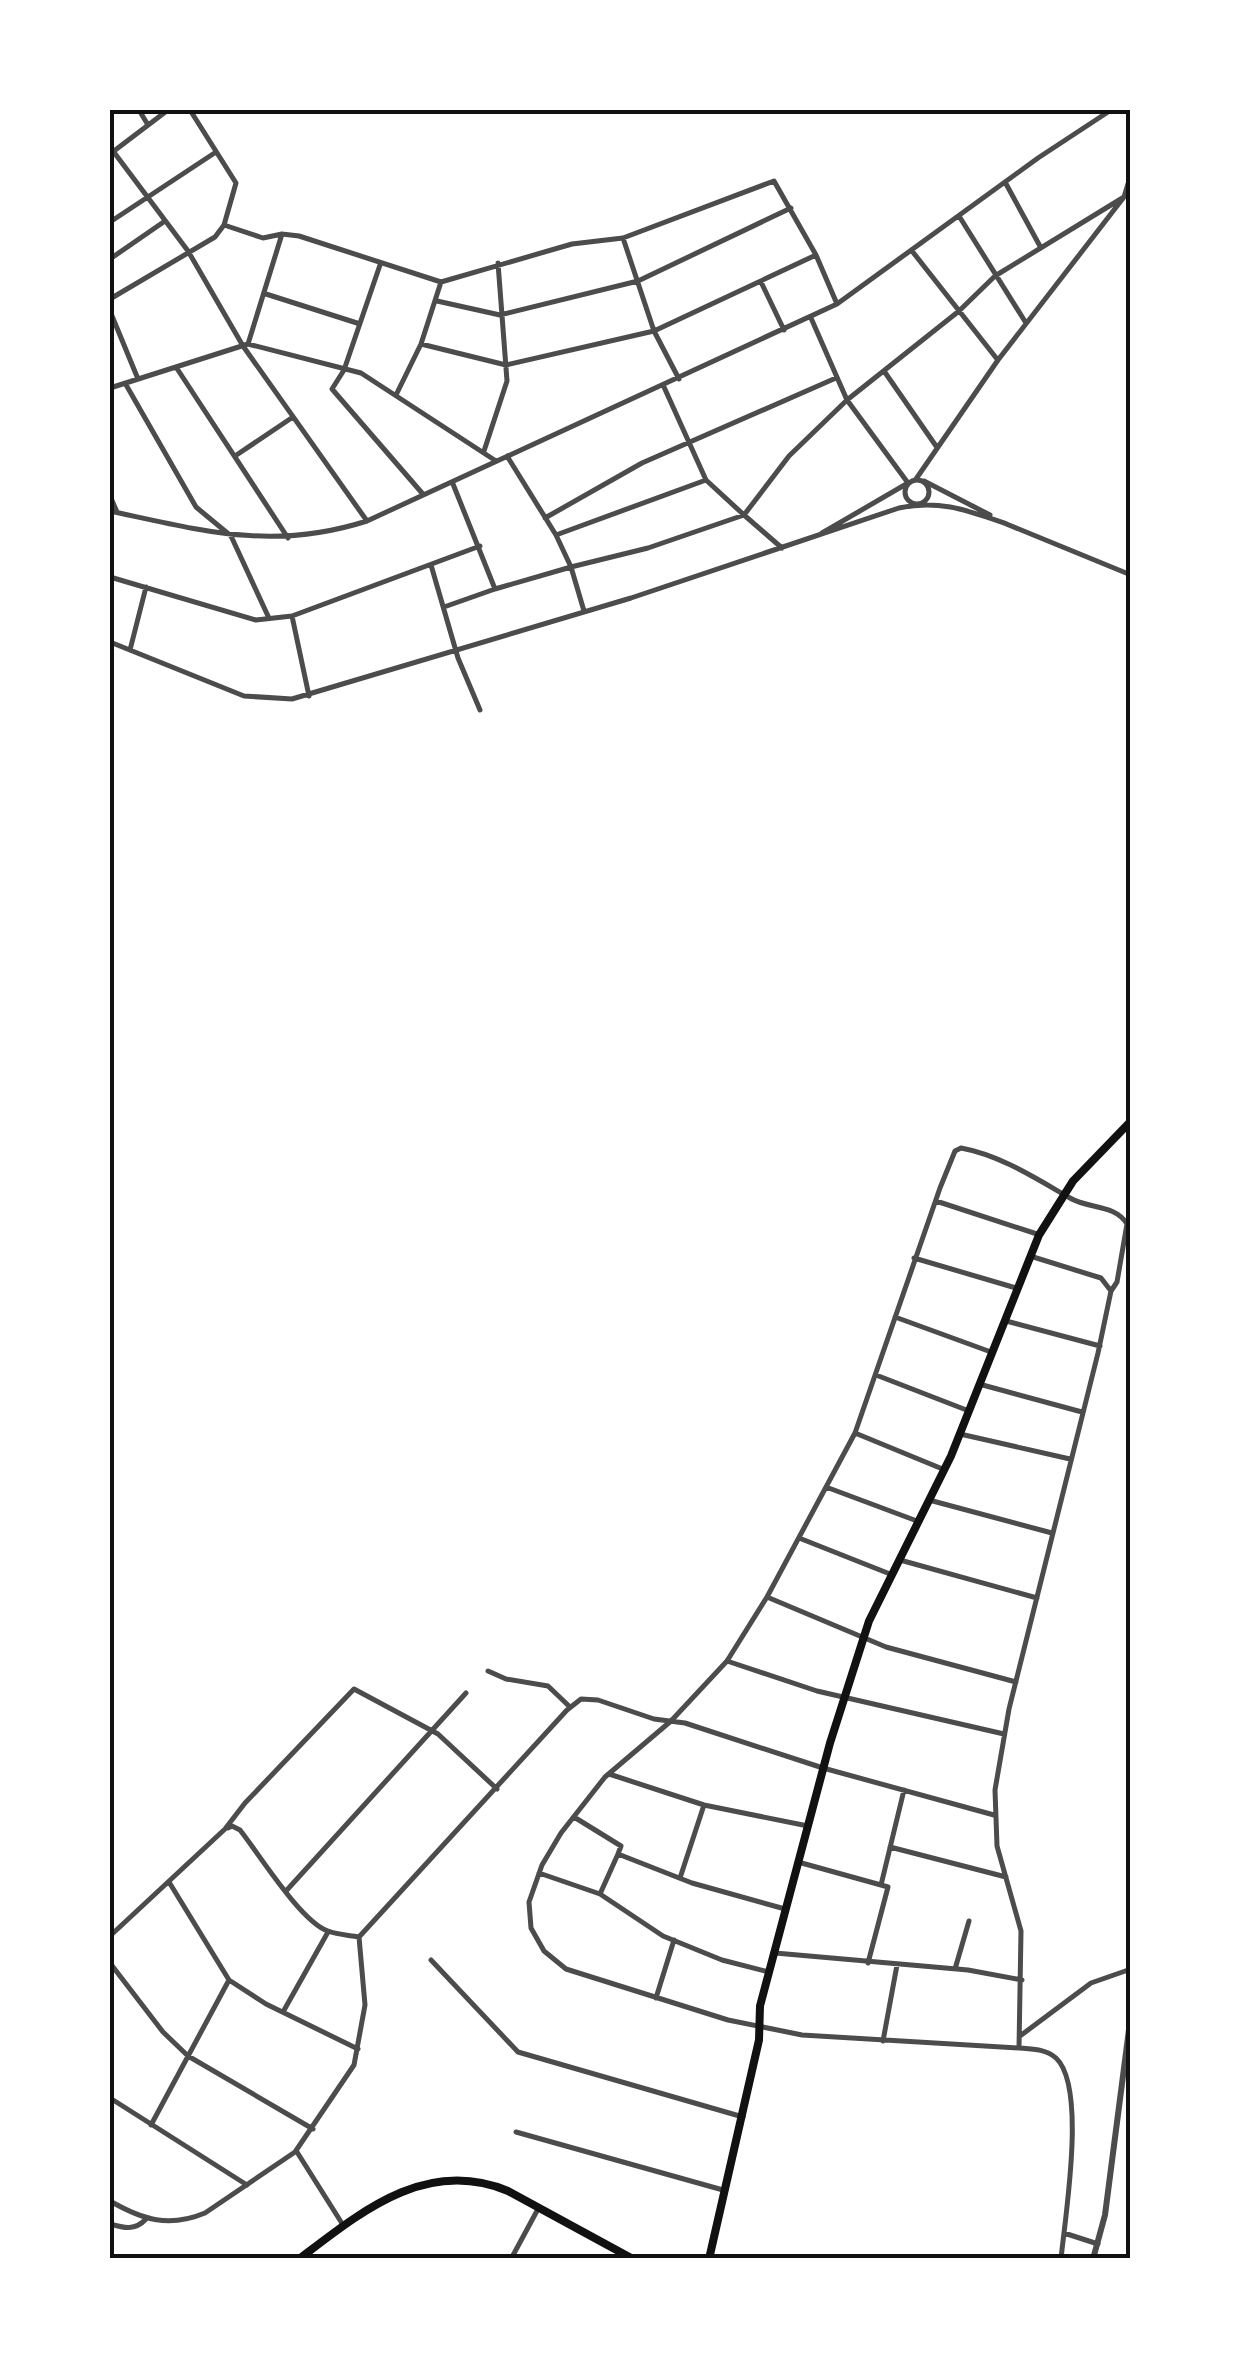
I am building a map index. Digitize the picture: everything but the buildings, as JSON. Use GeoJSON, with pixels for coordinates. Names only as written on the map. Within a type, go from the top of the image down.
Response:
{"type":"FeatureCollection","features":[{"type":"Feature","properties":{"kind":"main road"},"geometry":{"type":"LineString","coordinates":[[710,2259],[760,2027],[760,2006],[862,1638],[960,1434],[1040,1235],[1064,1193],[1131,1121]]}},
{"type":"Feature","properties":{"kind":"main road"},"geometry":{"type":"LineString","coordinates":[[299,2259],[343,2225],[401,2192],[447,2179],[488,2184],[539,2206],[632,2259]]}},
{"type":"Feature","properties":{"kind":"street"},"geometry":{"type":"LineString","coordinates":[[140,110],[148,125]]}},
{"type":"Feature","properties":{"kind":"street"},"geometry":{"type":"LineString","coordinates":[[168,110],[111,151],[188,251],[245,345],[368,521]]}},
{"type":"Feature","properties":{"kind":"street"},"geometry":{"type":"LineString","coordinates":[[110,298],[215,238],[224,225],[236,182],[190,110]]}},
{"type":"Feature","properties":{"kind":"street"},"geometry":{"type":"LineString","coordinates":[[110,496],[114,512],[231,536],[288,538],[328,533],[368,521],[837,304],[1111,110]]}},
{"type":"Feature","properties":{"kind":"street"},"geometry":{"type":"LineString","coordinates":[[110,222],[216,152]]}},
{"type":"Feature","properties":{"kind":"street"},"geometry":{"type":"LineString","coordinates":[[916,479],[998,360],[1124,197],[1131,174]]}},
{"type":"Feature","properties":{"kind":"street"},"geometry":{"type":"LineString","coordinates":[[224,225],[262,238],[299,236],[441,282],[572,244],[623,238],[774,181],[816,255],[837,304]]}},
{"type":"Feature","properties":{"kind":"street"},"geometry":{"type":"LineString","coordinates":[[1006,182],[1041,248]]}},
{"type":"Feature","properties":{"kind":"street"},"geometry":{"type":"LineString","coordinates":[[444,606],[648,548],[744,516],[790,456],[846,400],[959,311],[996,276],[1124,197]]}},
{"type":"Feature","properties":{"kind":"street"},"geometry":{"type":"LineString","coordinates":[[437,302],[500,315],[638,281],[791,208]]}},
{"type":"Feature","properties":{"kind":"street"},"geometry":{"type":"LineString","coordinates":[[959,216],[1026,323]]}},
{"type":"Feature","properties":{"kind":"street"},"geometry":{"type":"LineString","coordinates":[[110,259],[165,221]]}},
{"type":"Feature","properties":{"kind":"street"},"geometry":{"type":"LineString","coordinates":[[245,345],[266,294],[282,234]]}},
{"type":"Feature","properties":{"kind":"street"},"geometry":{"type":"LineString","coordinates":[[623,238],[654,331],[680,379]]}},
{"type":"Feature","properties":{"kind":"street"},"geometry":{"type":"LineString","coordinates":[[912,252],[998,360]]}},
{"type":"Feature","properties":{"kind":"street"},"geometry":{"type":"LineString","coordinates":[[421,344],[506,365],[654,331],[816,255]]}},
{"type":"Feature","properties":{"kind":"street"},"geometry":{"type":"LineString","coordinates":[[484,451],[506,380],[498,263]]}},
{"type":"Feature","properties":{"kind":"street"},"geometry":{"type":"LineString","coordinates":[[380,265],[344,370],[332,388],[422,494]]}},
{"type":"Feature","properties":{"kind":"street"},"geometry":{"type":"LineString","coordinates":[[396,395],[421,344],[441,282]]}},
{"type":"Feature","properties":{"kind":"street"},"geometry":{"type":"LineString","coordinates":[[761,282],[784,330]]}},
{"type":"Feature","properties":{"kind":"street"},"geometry":{"type":"LineString","coordinates":[[266,294],[358,323]]}},
{"type":"Feature","properties":{"kind":"street"},"geometry":{"type":"LineString","coordinates":[[110,310],[138,379]]}},
{"type":"Feature","properties":{"kind":"street"},"geometry":{"type":"LineString","coordinates":[[811,318],[846,400],[908,482],[905,497],[918,504],[954,506],[1007,524],[1131,575]]}},
{"type":"Feature","properties":{"kind":"street"},"geometry":{"type":"LineString","coordinates":[[110,388],[245,345],[361,373],[496,461]]}},
{"type":"Feature","properties":{"kind":"street"},"geometry":{"type":"LineString","coordinates":[[176,367],[288,538]]}},
{"type":"Feature","properties":{"kind":"street"},"geometry":{"type":"LineString","coordinates":[[884,370],[937,447]]}},
{"type":"Feature","properties":{"kind":"street"},"geometry":{"type":"LineString","coordinates":[[545,518],[642,463],[836,378]]}},
{"type":"Feature","properties":{"kind":"street"},"geometry":{"type":"LineString","coordinates":[[125,383],[196,507],[231,536],[268,617]]}},
{"type":"Feature","properties":{"kind":"street"},"geometry":{"type":"LineString","coordinates":[[663,386],[706,480],[782,548]]}},
{"type":"Feature","properties":{"kind":"street"},"geometry":{"type":"LineString","coordinates":[[235,456],[294,418]]}},
{"type":"Feature","properties":{"kind":"street"},"geometry":{"type":"LineString","coordinates":[[507,456],[556,534],[572,567],[584,611]]}},
{"type":"Feature","properties":{"kind":"street"},"geometry":{"type":"LineString","coordinates":[[808,541],[916,479],[1007,524]]}},
{"type":"Feature","properties":{"kind":"street"},"geometry":{"type":"LineString","coordinates":[[556,534],[706,480]]}},
{"type":"Feature","properties":{"kind":"street"},"geometry":{"type":"LineString","coordinates":[[110,642],[244,696],[277,700],[309,696],[918,504],[926,500],[929,492],[924,481]]}},
{"type":"Feature","properties":{"kind":"street"},"geometry":{"type":"LineString","coordinates":[[452,482],[495,590]]}},
{"type":"Feature","properties":{"kind":"street"},"geometry":{"type":"LineString","coordinates":[[110,577],[256,620],[292,616],[480,546]]}},
{"type":"Feature","properties":{"kind":"street"},"geometry":{"type":"LineString","coordinates":[[430,564],[480,710]]}},
{"type":"Feature","properties":{"kind":"street"},"geometry":{"type":"LineString","coordinates":[[130,650],[146,587]]}},
{"type":"Feature","properties":{"kind":"street"},"geometry":{"type":"LineString","coordinates":[[292,616],[309,696]]}},
{"type":"Feature","properties":{"kind":"street"},"geometry":{"type":"LineString","coordinates":[[1019,2048],[1021,1932],[997,1846],[994,1815],[1004,1734],[1127,1233],[1122,1216],[1070,1199],[1046,1182],[958,1148],[914,1258],[855,1434],[767,1597],[726,1660],[671,1720],[609,1774],[574,1817],[538,1873],[529,1902],[530,1920],[536,1940],[566,1969],[760,2027],[802,2035],[1050,2053],[1063,2066],[1074,2115],[1061,2259]]}},
{"type":"Feature","properties":{"kind":"street"},"geometry":{"type":"LineString","coordinates":[[936,1201],[1040,1235]]}},
{"type":"Feature","properties":{"kind":"street"},"geometry":{"type":"LineString","coordinates":[[1030,1256],[1101,1278],[1110,1290]]}},
{"type":"Feature","properties":{"kind":"street"},"geometry":{"type":"LineString","coordinates":[[914,1258],[1016,1288]]}},
{"type":"Feature","properties":{"kind":"street"},"geometry":{"type":"LineString","coordinates":[[895,1317],[991,1352]]}},
{"type":"Feature","properties":{"kind":"street"},"geometry":{"type":"LineString","coordinates":[[1004,1320],[1100,1346]]}},
{"type":"Feature","properties":{"kind":"street"},"geometry":{"type":"LineString","coordinates":[[876,1375],[968,1411]]}},
{"type":"Feature","properties":{"kind":"street"},"geometry":{"type":"LineString","coordinates":[[979,1384],[1083,1412]]}},
{"type":"Feature","properties":{"kind":"street"},"geometry":{"type":"LineString","coordinates":[[855,1434],[944,1470]]}},
{"type":"Feature","properties":{"kind":"street"},"geometry":{"type":"LineString","coordinates":[[960,1434],[1070,1459]]}},
{"type":"Feature","properties":{"kind":"street"},"geometry":{"type":"LineString","coordinates":[[826,1487],[918,1522]]}},
{"type":"Feature","properties":{"kind":"street"},"geometry":{"type":"LineString","coordinates":[[930,1500],[1053,1533]]}},
{"type":"Feature","properties":{"kind":"street"},"geometry":{"type":"LineString","coordinates":[[799,1538],[890,1574]]}},
{"type":"Feature","properties":{"kind":"street"},"geometry":{"type":"LineString","coordinates":[[898,1559],[1037,1598]]}},
{"type":"Feature","properties":{"kind":"street"},"geometry":{"type":"LineString","coordinates":[[767,1597],[886,1647],[1016,1682]]}},
{"type":"Feature","properties":{"kind":"street"},"geometry":{"type":"LineString","coordinates":[[726,1660],[817,1691],[1004,1734]]}},
{"type":"Feature","properties":{"kind":"street"},"geometry":{"type":"LineString","coordinates":[[488,1671],[506,1680],[548,1686],[570,1707]]}},
{"type":"Feature","properties":{"kind":"street"},"geometry":{"type":"LineString","coordinates":[[110,1936],[225,1829],[245,1802],[354,1688],[431,1730],[497,1789]]}},
{"type":"Feature","properties":{"kind":"street"},"geometry":{"type":"LineString","coordinates":[[286,1891],[466,1693]]}},
{"type":"Feature","properties":{"kind":"street"},"geometry":{"type":"LineString","coordinates":[[110,2201],[146,2219],[166,2223],[190,2219],[296,2150],[354,2065],[365,2005],[360,1937],[570,1707],[581,1700],[598,1700],[654,1719],[671,1720],[823,1768],[994,1815]]}},
{"type":"Feature","properties":{"kind":"street"},"geometry":{"type":"LineString","coordinates":[[609,1774],[704,1805],[808,1826]]}},
{"type":"Feature","properties":{"kind":"street"},"geometry":{"type":"LineString","coordinates":[[881,1885],[904,1790]]}},
{"type":"Feature","properties":{"kind":"street"},"geometry":{"type":"LineString","coordinates":[[680,1878],[704,1805]]}},
{"type":"Feature","properties":{"kind":"street"},"geometry":{"type":"LineString","coordinates":[[574,1817],[621,1846],[600,1894]]}},
{"type":"Feature","properties":{"kind":"street"},"geometry":{"type":"LineString","coordinates":[[225,1829],[232,1826],[240,1830],[314,1922],[328,1932],[360,1937]]}},
{"type":"Feature","properties":{"kind":"street"},"geometry":{"type":"LineString","coordinates":[[890,1847],[1006,1877]]}},
{"type":"Feature","properties":{"kind":"street"},"geometry":{"type":"LineString","coordinates":[[618,1854],[680,1878],[786,1909]]}},
{"type":"Feature","properties":{"kind":"street"},"geometry":{"type":"LineString","coordinates":[[798,1862],[888,1887],[868,1963]]}},
{"type":"Feature","properties":{"kind":"street"},"geometry":{"type":"LineString","coordinates":[[538,1873],[600,1894],[674,1940],[722,1960],[769,1973]]}},
{"type":"Feature","properties":{"kind":"street"},"geometry":{"type":"LineString","coordinates":[[169,1881],[229,1980],[358,2049]]}},
{"type":"Feature","properties":{"kind":"street"},"geometry":{"type":"LineString","coordinates":[[955,1969],[969,1921]]}},
{"type":"Feature","properties":{"kind":"street"},"geometry":{"type":"LineString","coordinates":[[283,2012],[328,1932]]}},
{"type":"Feature","properties":{"kind":"street"},"geometry":{"type":"LineString","coordinates":[[656,1998],[674,1940]]}},
{"type":"Feature","properties":{"kind":"street"},"geometry":{"type":"LineString","coordinates":[[774,1952],[955,1969],[1022,1980]]}},
{"type":"Feature","properties":{"kind":"street"},"geometry":{"type":"LineString","coordinates":[[430,1960],[518,2052],[742,2117]]}},
{"type":"Feature","properties":{"kind":"street"},"geometry":{"type":"LineString","coordinates":[[110,1962],[163,2032],[188,2056],[313,2129]]}},
{"type":"Feature","properties":{"kind":"street"},"geometry":{"type":"LineString","coordinates":[[883,2041],[897,1965]]}},
{"type":"Feature","properties":{"kind":"street"},"geometry":{"type":"LineString","coordinates":[[1020,2036],[1091,1983],[1131,1968]]}},
{"type":"Feature","properties":{"kind":"street"},"geometry":{"type":"LineString","coordinates":[[150,2124],[229,1980]]}},
{"type":"Feature","properties":{"kind":"street"},"geometry":{"type":"LineString","coordinates":[[1093,2259],[1105,2216],[1131,2014]]}},
{"type":"Feature","properties":{"kind":"street"},"geometry":{"type":"LineString","coordinates":[[110,2098],[247,2185]]}},
{"type":"Feature","properties":{"kind":"street"},"geometry":{"type":"LineString","coordinates":[[516,2132],[726,2191]]}},
{"type":"Feature","properties":{"kind":"street"},"geometry":{"type":"LineString","coordinates":[[296,2150],[343,2225]]}},
{"type":"Feature","properties":{"kind":"street"},"geometry":{"type":"LineString","coordinates":[[511,2259],[539,2206]]}},
{"type":"Feature","properties":{"kind":"street"},"geometry":{"type":"LineString","coordinates":[[110,2224],[129,2228],[146,2219]]}},
{"type":"Feature","properties":{"kind":"street"},"geometry":{"type":"LineString","coordinates":[[1064,2233],[1098,2244]]}}]}
